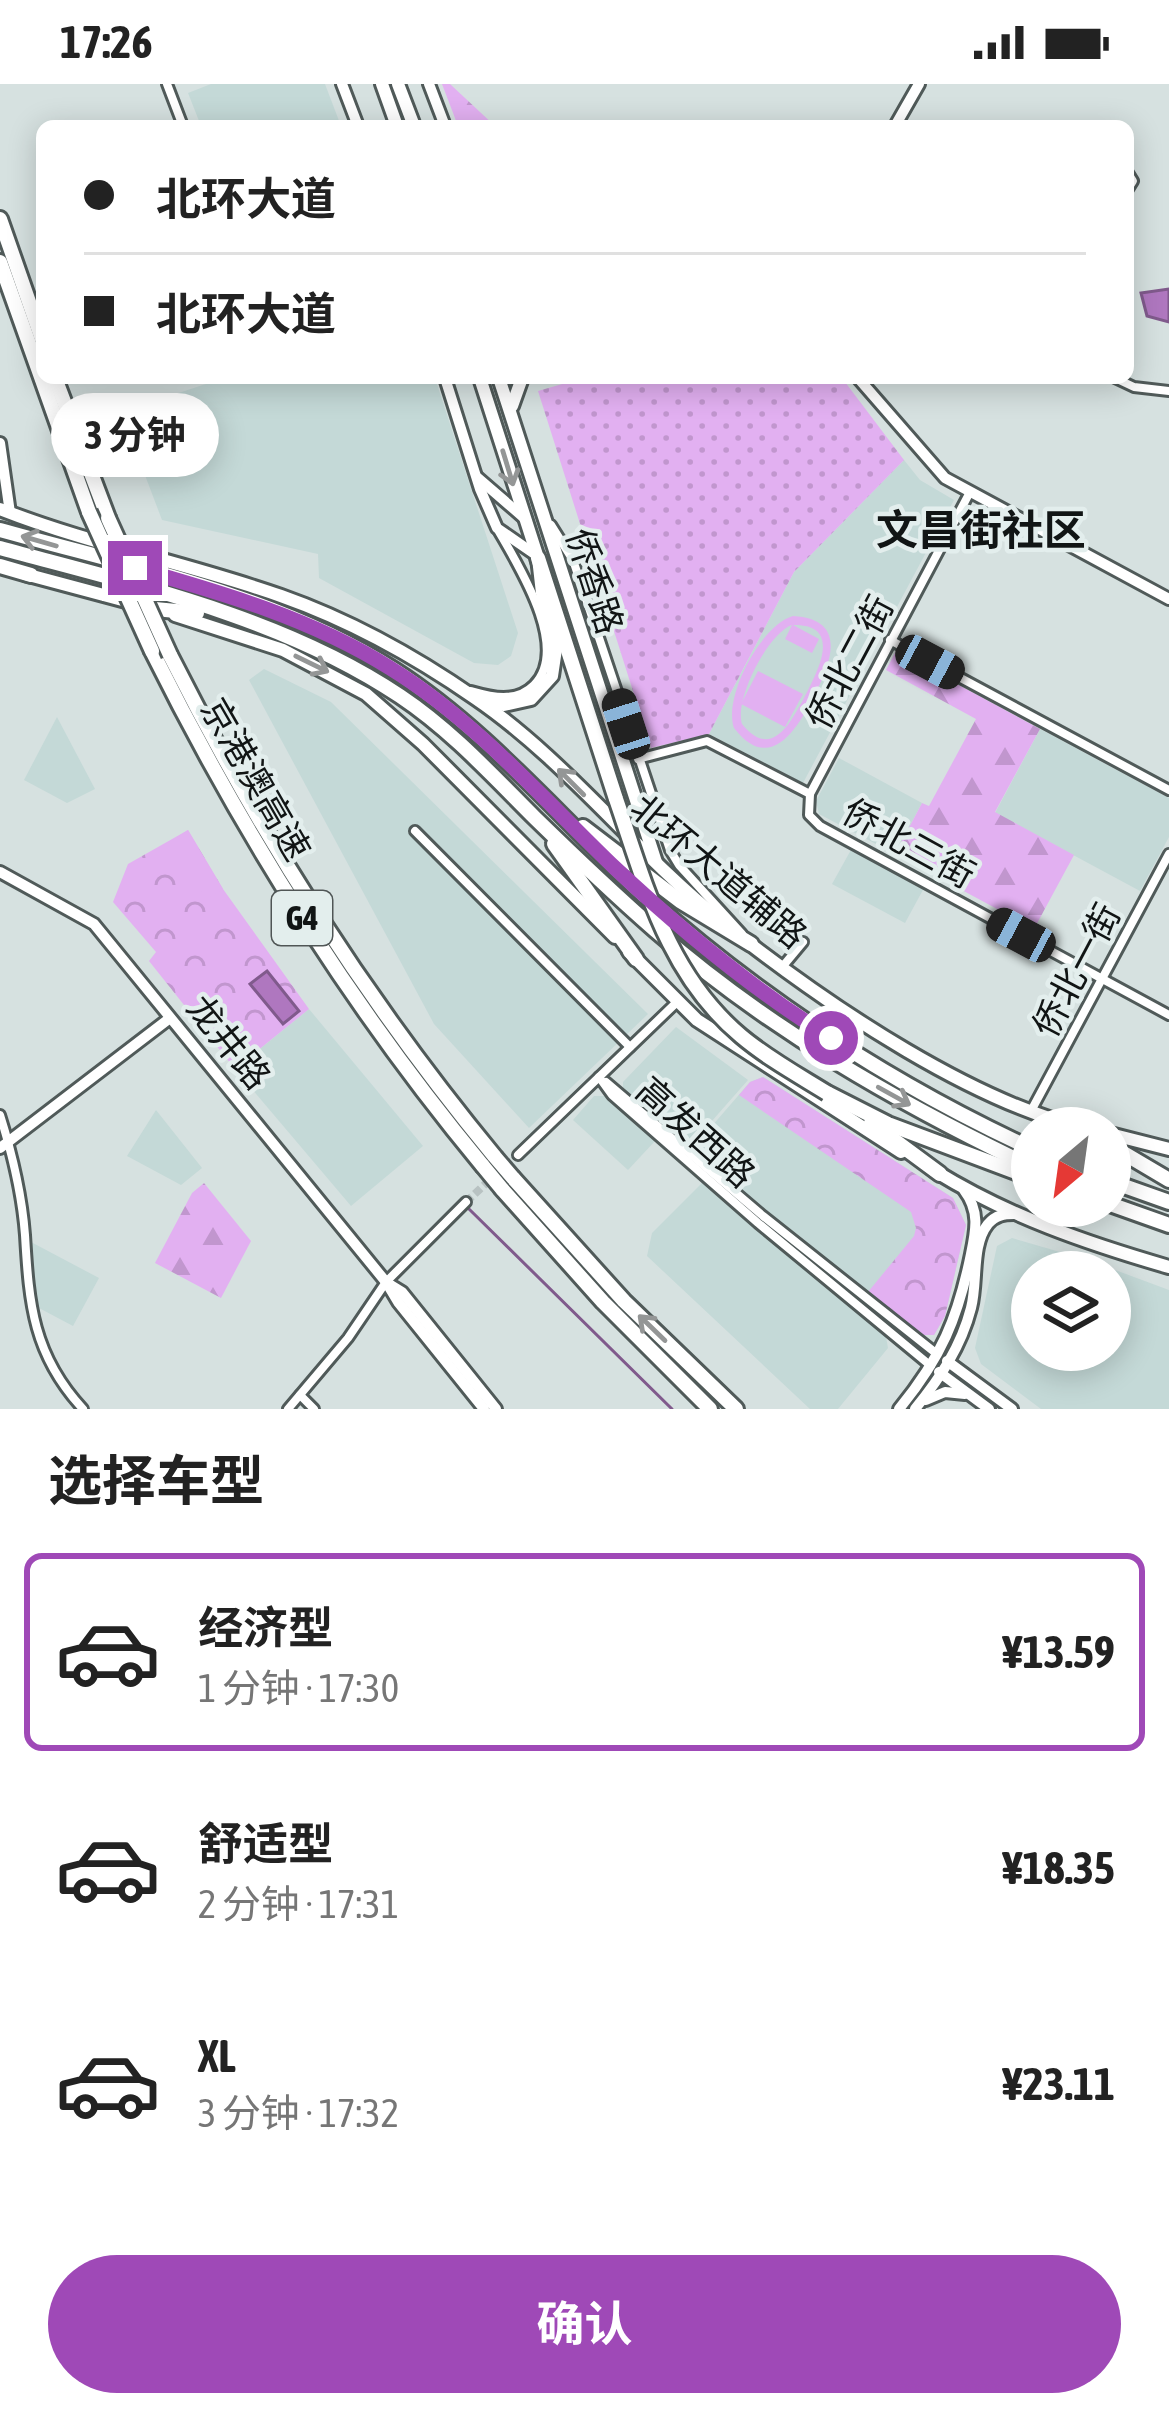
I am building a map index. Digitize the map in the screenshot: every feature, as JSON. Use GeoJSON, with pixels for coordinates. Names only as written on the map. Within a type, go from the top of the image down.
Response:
{"type":"FeatureCollection","features":[{"type":"Feature","properties":{"kind":"highway"},"geometry":{"type":"LineString","coordinates":[[0,219],[36,322]]}},
{"type":"Feature","properties":{"kind":"highway","name":"京港澳高速"},"geometry":{"type":"LineString","coordinates":[[0,262],[36,363]]}},
{"type":"Feature","properties":{"kind":"highway","name":"京港澳高速"},"geometry":{"type":"LineString","coordinates":[[43,384],[89,512],[152,651],[235,808],[316,939],[402,1063],[489,1162]]}},
{"type":"Feature","properties":{"kind":"highway","name":"京港澳高速"},"geometry":{"type":"LineString","coordinates":[[58,384],[108,518],[170,655],[257,818],[326,929],[489,1162]]}},
{"type":"Feature","properties":{"kind":"highway"},"geometry":{"type":"LineString","coordinates":[[0,530],[224,594],[337,638],[390,668],[457,716],[654,904],[769,996],[897,1078],[1011,1138]]}},
{"type":"Feature","properties":{"kind":"highway"},"geometry":{"type":"LineString","coordinates":[[0,548],[251,622],[302,641],[401,697],[466,748],[653,928],[729,990],[852,1071],[1011,1156]]}},
{"type":"Feature","properties":{"kind":"highway"},"geometry":{"type":"LineString","coordinates":[[538,558],[660,928],[684,974],[741,1036],[940,1174]]}},
{"type":"Feature","properties":{"kind":"highway"},"geometry":{"type":"LineString","coordinates":[[0,568],[31,575]]}},
{"type":"Feature","properties":{"kind":"highway"},"geometry":{"type":"LineString","coordinates":[[155,609],[251,622]]}},
{"type":"Feature","properties":{"kind":"highway"},"geometry":{"type":"LineString","coordinates":[[546,800],[680,901],[751,944]]}},
{"type":"Feature","properties":{"kind":"highway"},"geometry":{"type":"LineString","coordinates":[[538,820],[636,959]]}},
{"type":"Feature","properties":{"kind":"highway"},"geometry":{"type":"LineString","coordinates":[[827,1093],[888,1124],[1011,1170]]}},
{"type":"Feature","properties":{"kind":"highway"},"geometry":{"type":"LineString","coordinates":[[1131,1157],[1169,1180]]}},
{"type":"Feature","properties":{"kind":"highway","name":"G4"},"geometry":{"type":"LineString","coordinates":[[489,1162],[603,1302],[710,1409]]}},
{"type":"Feature","properties":{"kind":"highway","name":"G4"},"geometry":{"type":"LineString","coordinates":[[507,1184],[736,1409]]}},
{"type":"Feature","properties":{"kind":"highway"},"geometry":{"type":"LineString","coordinates":[[1131,1188],[1169,1202]]}},
{"type":"Feature","properties":{"kind":"highway"},"geometry":{"type":"LineString","coordinates":[[1131,1211],[1169,1225]]}},
{"type":"Feature","properties":{"kind":"main road"},"geometry":{"type":"LineString","coordinates":[[382,84],[395,120]]}},
{"type":"Feature","properties":{"kind":"main road"},"geometry":{"type":"LineString","coordinates":[[398,84],[411,120]]}},
{"type":"Feature","properties":{"kind":"main road","name":"侨香路"},"geometry":{"type":"LineString","coordinates":[[456,685],[504,705],[532,699],[547,685],[555,668],[556,649],[538,558],[482,384]]}},
{"type":"Feature","properties":{"kind":"main road","name":"侨香路"},"geometry":{"type":"LineString","coordinates":[[503,384],[659,869]]}},
{"type":"Feature","properties":{"kind":"main road"},"geometry":{"type":"LineString","coordinates":[[512,419],[512,397],[519,384]]}},
{"type":"Feature","properties":{"kind":"main road","name":"北环大道辅路"},"geometry":{"type":"LineString","coordinates":[[5,511],[302,604],[361,630],[456,685],[521,734],[659,869],[751,944],[895,1042],[1023,1107]]}},
{"type":"Feature","properties":{"kind":"main road"},"geometry":{"type":"LineString","coordinates":[[31,575],[283,650],[365,694],[423,744],[676,1002],[757,1062],[964,1190],[1011,1212]]}},
{"type":"Feature","properties":{"kind":"main road"},"geometry":{"type":"LineString","coordinates":[[1131,1139],[1169,1149]]}},
{"type":"Feature","properties":{"kind":"main road"},"geometry":{"type":"LineString","coordinates":[[1049,1227],[1169,1267]]}},
{"type":"Feature","properties":{"kind":"street"},"geometry":{"type":"LineString","coordinates":[[167,84],[181,120]]}},
{"type":"Feature","properties":{"kind":"street"},"geometry":{"type":"LineString","coordinates":[[342,84],[356,120]]}},
{"type":"Feature","properties":{"kind":"street"},"geometry":{"type":"LineString","coordinates":[[429,84],[443,120]]}},
{"type":"Feature","properties":{"kind":"street"},"geometry":{"type":"LineString","coordinates":[[898,120],[919,84]]}},
{"type":"Feature","properties":{"kind":"street"},"geometry":{"type":"LineString","coordinates":[[447,384],[475,476],[497,529],[527,580],[546,640],[546,664],[536,683],[514,696],[495,697],[456,685]]}},
{"type":"Feature","properties":{"kind":"street"},"geometry":{"type":"LineString","coordinates":[[863,384],[932,468],[1169,599]]}},
{"type":"Feature","properties":{"kind":"street"},"geometry":{"type":"LineString","coordinates":[[1128,384],[1169,391]]}},
{"type":"Feature","properties":{"kind":"street"},"geometry":{"type":"LineString","coordinates":[[1,443],[5,511]]}},
{"type":"Feature","properties":{"kind":"street"},"geometry":{"type":"LineString","coordinates":[[475,476],[523,518]]}},
{"type":"Feature","properties":{"kind":"street","name":"侨北二街"},"geometry":{"type":"LineString","coordinates":[[810,794],[970,492]]}},
{"type":"Feature","properties":{"kind":"street"},"geometry":{"type":"LineString","coordinates":[[540,507],[573,560],[674,858],[751,944]]}},
{"type":"Feature","properties":{"kind":"street"},"geometry":{"type":"LineString","coordinates":[[497,529],[538,558]]}},
{"type":"Feature","properties":{"kind":"street"},"geometry":{"type":"LineString","coordinates":[[890,640],[1169,790]]}},
{"type":"Feature","properties":{"kind":"street","name":"侨北三街"},"geometry":{"type":"LineString","coordinates":[[638,759],[707,741],[810,794],[809,815],[820,826],[1169,1016]]}},
{"type":"Feature","properties":{"kind":"street"},"geometry":{"type":"LineString","coordinates":[[415,831],[630,1047]]}},
{"type":"Feature","properties":{"kind":"street","name":"侨北一街"},"geometry":{"type":"LineString","coordinates":[[1033,1107],[1169,854]]}},
{"type":"Feature","properties":{"kind":"street","name":"龙井路"},"geometry":{"type":"LineString","coordinates":[[0,872],[94,923],[484,1409]]}},
{"type":"Feature","properties":{"kind":"street"},"geometry":{"type":"LineString","coordinates":[[783,966],[803,942]]}},
{"type":"Feature","properties":{"kind":"street"},"geometry":{"type":"LineString","coordinates":[[518,1155],[676,1002]]}},
{"type":"Feature","properties":{"kind":"street"},"geometry":{"type":"LineString","coordinates":[[4,1144],[170,1018]]}},
{"type":"Feature","properties":{"kind":"street","name":"高发西路"},"geometry":{"type":"LineString","coordinates":[[599,1077],[940,1364]]}},
{"type":"Feature","properties":{"kind":"street"},"geometry":{"type":"LineString","coordinates":[[0,1115],[25,1232],[26,1284],[33,1316],[57,1373],[83,1409]]}},
{"type":"Feature","properties":{"kind":"street"},"geometry":{"type":"LineString","coordinates":[[899,1409],[940,1364],[960,1308],[976,1231],[975,1207],[964,1190]]}},
{"type":"Feature","properties":{"kind":"street"},"geometry":{"type":"LineString","coordinates":[[288,1409],[348,1338],[386,1282],[466,1202]]}},
{"type":"Feature","properties":{"kind":"street"},"geometry":{"type":"LineString","coordinates":[[915,1409],[971,1308],[985,1228],[999,1216],[1011,1214]]}},
{"type":"Feature","properties":{"kind":"street","name":"龙井路"},"geometry":{"type":"LineString","coordinates":[[386,1282],[402,1292],[496,1409]]}},
{"type":"Feature","properties":{"kind":"street"},"geometry":{"type":"LineString","coordinates":[[940,1364],[989,1409]]}},
{"type":"Feature","properties":{"kind":"street"},"geometry":{"type":"LineString","coordinates":[[940,1364],[1012,1409]]}},
{"type":"Feature","properties":{"kind":"street"},"geometry":{"type":"LineString","coordinates":[[915,1409],[945,1392],[974,1397]]}},
{"type":"Feature","properties":{"kind":"street"},"geometry":{"type":"LineString","coordinates":[[300,1395],[314,1409]]}},
{"type":"Feature","properties":{"kind":"shaded area"},"geometry":{"type":"Polygon","coordinates":[[[211,84],[325,84],[339,120],[199,120],[188,93],[211,84]]]}},
{"type":"Feature","properties":{"kind":"shaded area"},"geometry":{"type":"Polygon","coordinates":[[[1169,289],[1169,322],[1147,316],[1141,293],[1169,289]]]}},
{"type":"Feature","properties":{"kind":"shaded area"},"geometry":{"type":"Polygon","coordinates":[[[206,384],[437,384],[518,633],[511,656],[498,665],[474,663],[319,578],[318,554],[162,520],[121,412],[206,384]]]}},
{"type":"Feature","properties":{"kind":"shaded area"},"geometry":{"type":"Polygon","coordinates":[[[904,460],[920,480],[954,500],[803,783],[709,734],[794,572],[904,460]]]}},
{"type":"Feature","properties":{"kind":"shaded area"},"geometry":{"type":"Polygon","coordinates":[[[264,669],[331,702],[648,1014],[529,1128],[434,1024],[249,680],[264,669]]]}},
{"type":"Feature","properties":{"kind":"shaded area"},"geometry":{"type":"Polygon","coordinates":[[[57,717],[95,789],[67,803],[24,780],[57,717]]]}},
{"type":"Feature","properties":{"kind":"shaded area"},"geometry":{"type":"Polygon","coordinates":[[[1040,729],[1169,798],[1169,837],[1140,891],[995,813],[1040,729]]]}},
{"type":"Feature","properties":{"kind":"shaded area"},"geometry":{"type":"Polygon","coordinates":[[[839,758],[922,803],[895,854],[819,814],[816,801],[839,758]]]}},
{"type":"Feature","properties":{"kind":"shaded area"},"geometry":{"type":"Polygon","coordinates":[[[852,848],[924,888],[905,923],[832,884],[852,848]]]}},
{"type":"Feature","properties":{"kind":"shaded area"},"geometry":{"type":"Polygon","coordinates":[[[267,971],[299,1011],[283,1024],[250,984],[267,971]]]}},
{"type":"Feature","properties":{"kind":"shaded area"},"geometry":{"type":"Polygon","coordinates":[[[309,1009],[423,1146],[351,1206],[235,1069],[309,1009]]]}},
{"type":"Feature","properties":{"kind":"shaded area"},"geometry":{"type":"Polygon","coordinates":[[[676,1027],[748,1080],[689,1147],[623,1090],[623,1082],[676,1027]]]}},
{"type":"Feature","properties":{"kind":"shaded area"},"geometry":{"type":"Polygon","coordinates":[[[763,1077],[953,1198],[966,1225],[945,1316],[934,1335],[923,1335],[910,1326],[846,1274],[834,1287],[885,1331],[888,1348],[838,1409],[810,1409],[647,1256],[652,1233],[715,1170],[692,1149],[750,1082],[763,1077]]]}},
{"type":"Feature","properties":{"kind":"shaded area"},"geometry":{"type":"Polygon","coordinates":[[[594,1096],[605,1096],[655,1141],[628,1170],[573,1120],[594,1096]]]}},
{"type":"Feature","properties":{"kind":"shaded area"},"geometry":{"type":"Polygon","coordinates":[[[156,1110],[202,1168],[181,1185],[127,1156],[156,1110]]]}},
{"type":"Feature","properties":{"kind":"shaded area"},"geometry":{"type":"Polygon","coordinates":[[[1012,1238],[1057,1251],[1011,1251],[1011,1371],[1131,1371],[1131,1276],[1169,1290],[1169,1409],[1041,1409],[981,1364],[975,1348],[997,1246],[1012,1238]]]}},
{"type":"Feature","properties":{"kind":"shaded area"},"geometry":{"type":"Polygon","coordinates":[[[31,1242],[99,1278],[73,1326],[39,1308],[32,1283],[31,1242]]]}},
{"type":"Feature","properties":{"kind":"green space"},"geometry":{"type":"Polygon","coordinates":[[[442,84],[450,84],[489,120],[456,120],[442,84]]]}},
{"type":"Feature","properties":{"kind":"green space"},"geometry":{"type":"Polygon","coordinates":[[[562,384],[847,384],[904,460],[794,572],[709,734],[651,748],[538,391],[562,384]]]}},
{"type":"Feature","properties":{"kind":"green space"},"geometry":{"type":"Polygon","coordinates":[[[793,616],[822,625],[831,644],[830,656],[801,720],[782,741],[760,747],[747,742],[734,728],[734,699],[757,647],[793,616]],[[792,625],[773,640],[743,700],[742,724],[762,739],[779,734],[792,718],[822,652],[818,633],[809,627],[793,625],[819,639],[812,653],[785,639],[792,625]]]}},
{"type":"Feature","properties":{"kind":"green space"},"geometry":{"type":"Polygon","coordinates":[[[896,651],[1040,729],[995,812],[1074,855],[1034,929],[895,854],[922,803],[929,806],[976,719],[886,670],[896,651]]]}},
{"type":"Feature","properties":{"kind":"green space"},"geometry":{"type":"Polygon","coordinates":[[[758,671],[803,694],[785,727],[741,704],[758,671]]]}},
{"type":"Feature","properties":{"kind":"green space"},"geometry":{"type":"Polygon","coordinates":[[[188,830],[223,889],[309,1009],[235,1069],[149,961],[156,952],[113,902],[128,864],[188,830]]]}},
{"type":"Feature","properties":{"kind":"green space"},"geometry":{"type":"Polygon","coordinates":[[[188,830],[223,889],[206,899],[171,841],[188,830]]]}},
{"type":"Feature","properties":{"kind":"green space"},"geometry":{"type":"Polygon","coordinates":[[[763,1077],[953,1198],[966,1225],[945,1316],[934,1335],[923,1335],[868,1292],[914,1236],[911,1212],[739,1095],[750,1082],[763,1077]]]}},
{"type":"Feature","properties":{"kind":"green space"},"geometry":{"type":"Polygon","coordinates":[[[204,1183],[251,1241],[221,1298],[155,1263],[192,1193],[204,1183]]]}},
{"type":"Feature","properties":{"kind":"waterway"},"geometry":{"type":"LineString","coordinates":[[469,1209],[672,1409]]}},
{"type":"Feature","properties":{"kind":"tunnel"},"geometry":{"type":"LineString","coordinates":[[466,1202],[494,1176]]}},
{"type":"Feature","properties":{"kind":"district","name":"文昌街社区"},"geometry":{"type":"Point","coordinates":[981,530]}},
{"type":"Feature","properties":{"kind":"route"},"geometry":{"type":"LineString","coordinates":[[135,568],[300,621],[411,682],[479,735],[690,935],[831,1038]]}}]}
